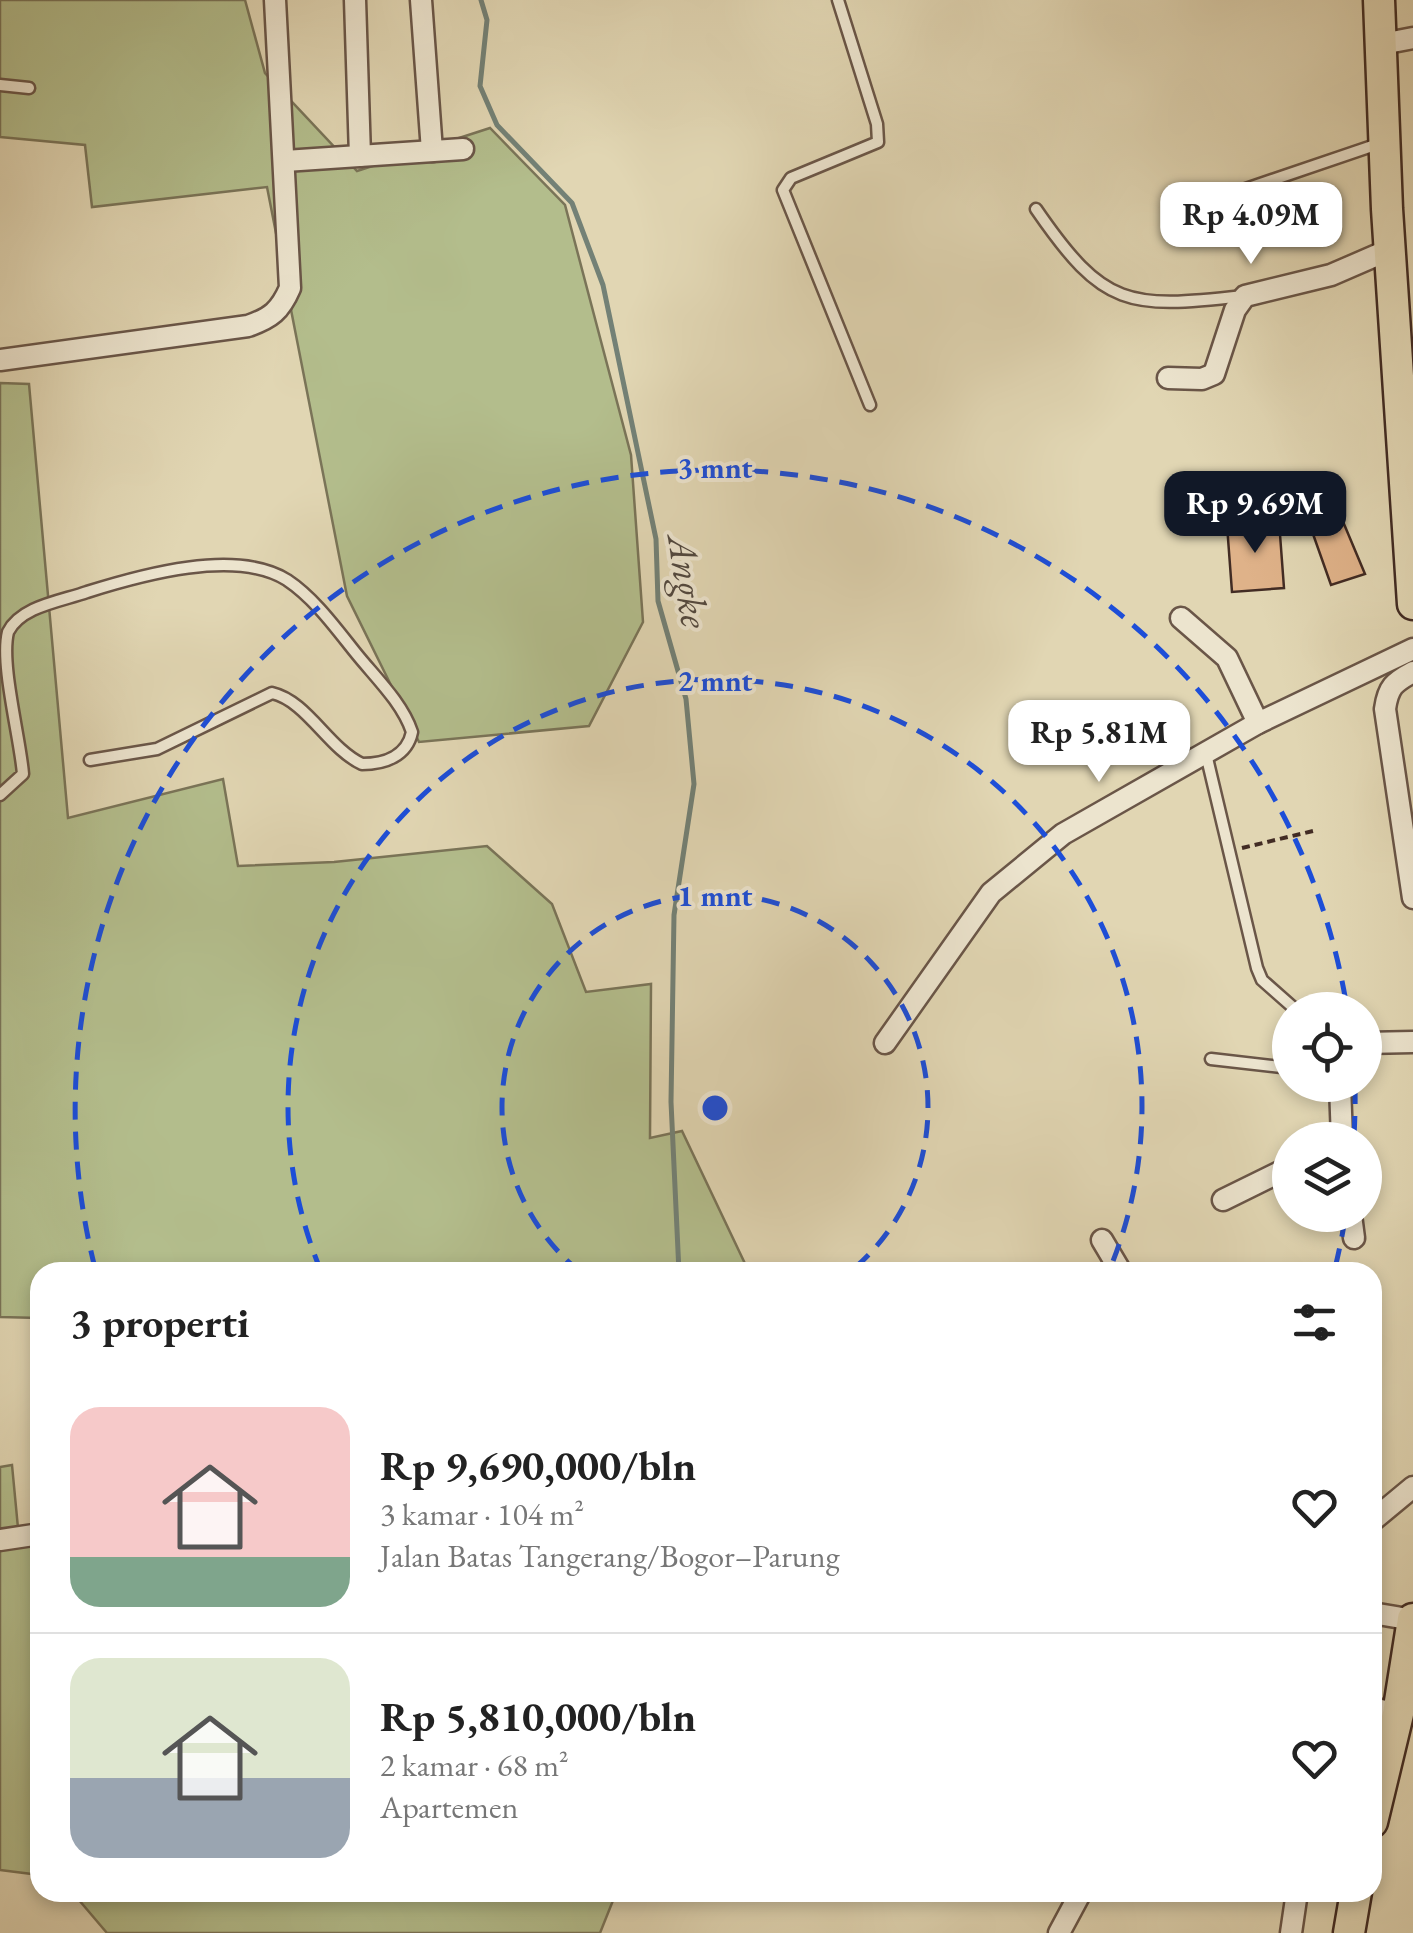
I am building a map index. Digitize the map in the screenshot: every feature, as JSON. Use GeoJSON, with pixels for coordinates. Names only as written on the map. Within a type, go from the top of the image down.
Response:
{"type":"FeatureCollection","features":[{"type":"Feature","properties":{"kind":"main road"},"geometry":{"type":"LineString","coordinates":[[1379,0],[1413,604]]}},
{"type":"Feature","properties":{"kind":"main road"},"geometry":{"type":"LineString","coordinates":[[1382,1737],[1385,1711],[1412,1627]]}},
{"type":"Feature","properties":{"kind":"main road"},"geometry":{"type":"LineString","coordinates":[[1349,1933],[1354,1902]]}},
{"type":"Feature","properties":{"kind":"street"},"geometry":{"type":"LineString","coordinates":[[0,360],[201,334],[266,320],[283,305],[290,288],[275,0]]}},
{"type":"Feature","properties":{"kind":"street"},"geometry":{"type":"LineString","coordinates":[[355,0],[360,156]]}},
{"type":"Feature","properties":{"kind":"street"},"geometry":{"type":"LineString","coordinates":[[421,0],[432,151]]}},
{"type":"Feature","properties":{"kind":"street"},"geometry":{"type":"LineString","coordinates":[[1382,44],[1413,38]]}},
{"type":"Feature","properties":{"kind":"street"},"geometry":{"type":"LineString","coordinates":[[285,161],[463,149]]}},
{"type":"Feature","properties":{"kind":"street"},"geometry":{"type":"LineString","coordinates":[[1168,378],[1214,374],[1235,310],[1245,296],[1331,275],[1391,249]]}},
{"type":"Feature","properties":{"kind":"street"},"geometry":{"type":"LineString","coordinates":[[1180,618],[1227,658],[1258,723]]}},
{"type":"Feature","properties":{"kind":"street"},"geometry":{"type":"LineString","coordinates":[[885,1043],[991,893],[1063,834],[1258,723],[1413,649]]}},
{"type":"Feature","properties":{"kind":"street"},"geometry":{"type":"LineString","coordinates":[[1413,672],[1394,682],[1386,694],[1385,708],[1413,898]]}},
{"type":"Feature","properties":{"kind":"street"},"geometry":{"type":"LineString","coordinates":[[1382,1043],[1413,1042]]}},
{"type":"Feature","properties":{"kind":"street"},"geometry":{"type":"LineString","coordinates":[[1222,1200],[1272,1175]]}},
{"type":"Feature","properties":{"kind":"street"},"geometry":{"type":"LineString","coordinates":[[1353,1232],[1354,1238]]}},
{"type":"Feature","properties":{"kind":"street"},"geometry":{"type":"LineString","coordinates":[[1102,1240],[1115,1262]]}},
{"type":"Feature","properties":{"kind":"street"},"geometry":{"type":"LineString","coordinates":[[1382,1512],[1413,1487]]}},
{"type":"Feature","properties":{"kind":"street"},"geometry":{"type":"LineString","coordinates":[[0,1540],[30,1536]]}},
{"type":"Feature","properties":{"kind":"street"},"geometry":{"type":"LineString","coordinates":[[1382,1616],[1412,1627]]}},
{"type":"Feature","properties":{"kind":"street"},"geometry":{"type":"LineString","coordinates":[[1059,1933],[1076,1902]]}},
{"type":"Feature","properties":{"kind":"street"},"geometry":{"type":"LineString","coordinates":[[1291,1933],[1295,1902]]}},
{"type":"Feature","properties":{"kind":"lane"},"geometry":{"type":"LineString","coordinates":[[838,0],[877,124],[878,142],[791,178],[783,190],[870,406]]}},
{"type":"Feature","properties":{"kind":"lane"},"geometry":{"type":"LineString","coordinates":[[0,84],[28,88]]}},
{"type":"Feature","properties":{"kind":"lane"},"geometry":{"type":"LineString","coordinates":[[1225,196],[1387,141]]}},
{"type":"Feature","properties":{"kind":"lane"},"geometry":{"type":"LineString","coordinates":[[1036,209],[1072,262],[1116,295],[1160,304],[1245,296]]}},
{"type":"Feature","properties":{"kind":"lane"},"geometry":{"type":"LineString","coordinates":[[0,796],[23,774],[6,670],[4,645],[10,629],[20,616],[143,574],[256,567],[285,579],[341,634],[412,732],[394,758],[362,764],[337,750],[285,698],[272,694],[157,749],[90,760]]}},
{"type":"Feature","properties":{"kind":"lane"},"geometry":{"type":"LineString","coordinates":[[1206,754],[1262,980],[1276,992]]}},
{"type":"Feature","properties":{"kind":"lane"},"geometry":{"type":"LineString","coordinates":[[1212,1059],[1272,1066]]}},
{"type":"Feature","properties":{"kind":"path"},"geometry":{"type":"LineString","coordinates":[[1232,850],[1317,830]]}},
{"type":"Feature","properties":{"kind":"green space"},"geometry":{"type":"Polygon","coordinates":[[[0,0],[245,0],[265,73],[357,171],[490,128],[565,205],[631,455],[643,622],[589,726],[419,742],[347,596],[267,187],[92,207],[85,145],[0,137],[0,0]]]}},
{"type":"Feature","properties":{"kind":"green space"},"geometry":{"type":"Polygon","coordinates":[[[0,383],[29,384],[68,818],[223,779],[238,866],[334,862],[487,846],[552,904],[586,992],[651,984],[650,1138],[682,1131],[744,1262],[30,1262],[30,1318],[0,1317],[0,383]]]}},
{"type":"Feature","properties":{"kind":"green space"},"geometry":{"type":"Polygon","coordinates":[[[12,1465],[18,1528],[30,1525],[30,1874],[0,1870],[0,1467],[12,1465]]]}},
{"type":"Feature","properties":{"kind":"green space"},"geometry":{"type":"Polygon","coordinates":[[[81,1902],[612,1902],[600,1933],[107,1933],[81,1902]]]}},
{"type":"Feature","properties":{"kind":"building"},"geometry":{"type":"Polygon","coordinates":[[[1279,521],[1284,588],[1232,592],[1227,525],[1279,521]]]}},
{"type":"Feature","properties":{"kind":"building"},"geometry":{"type":"Polygon","coordinates":[[[1344,524],[1365,574],[1331,585],[1313,534],[1344,524]]]}},
{"type":"Feature","properties":{"kind":"waterway","name":"Angke"},"geometry":{"type":"LineString","coordinates":[[481,0],[487,20],[480,86],[497,125],[572,203],[603,285],[656,539],[658,601],[686,699],[694,784],[674,915],[671,1102],[679,1262]]}}]}
